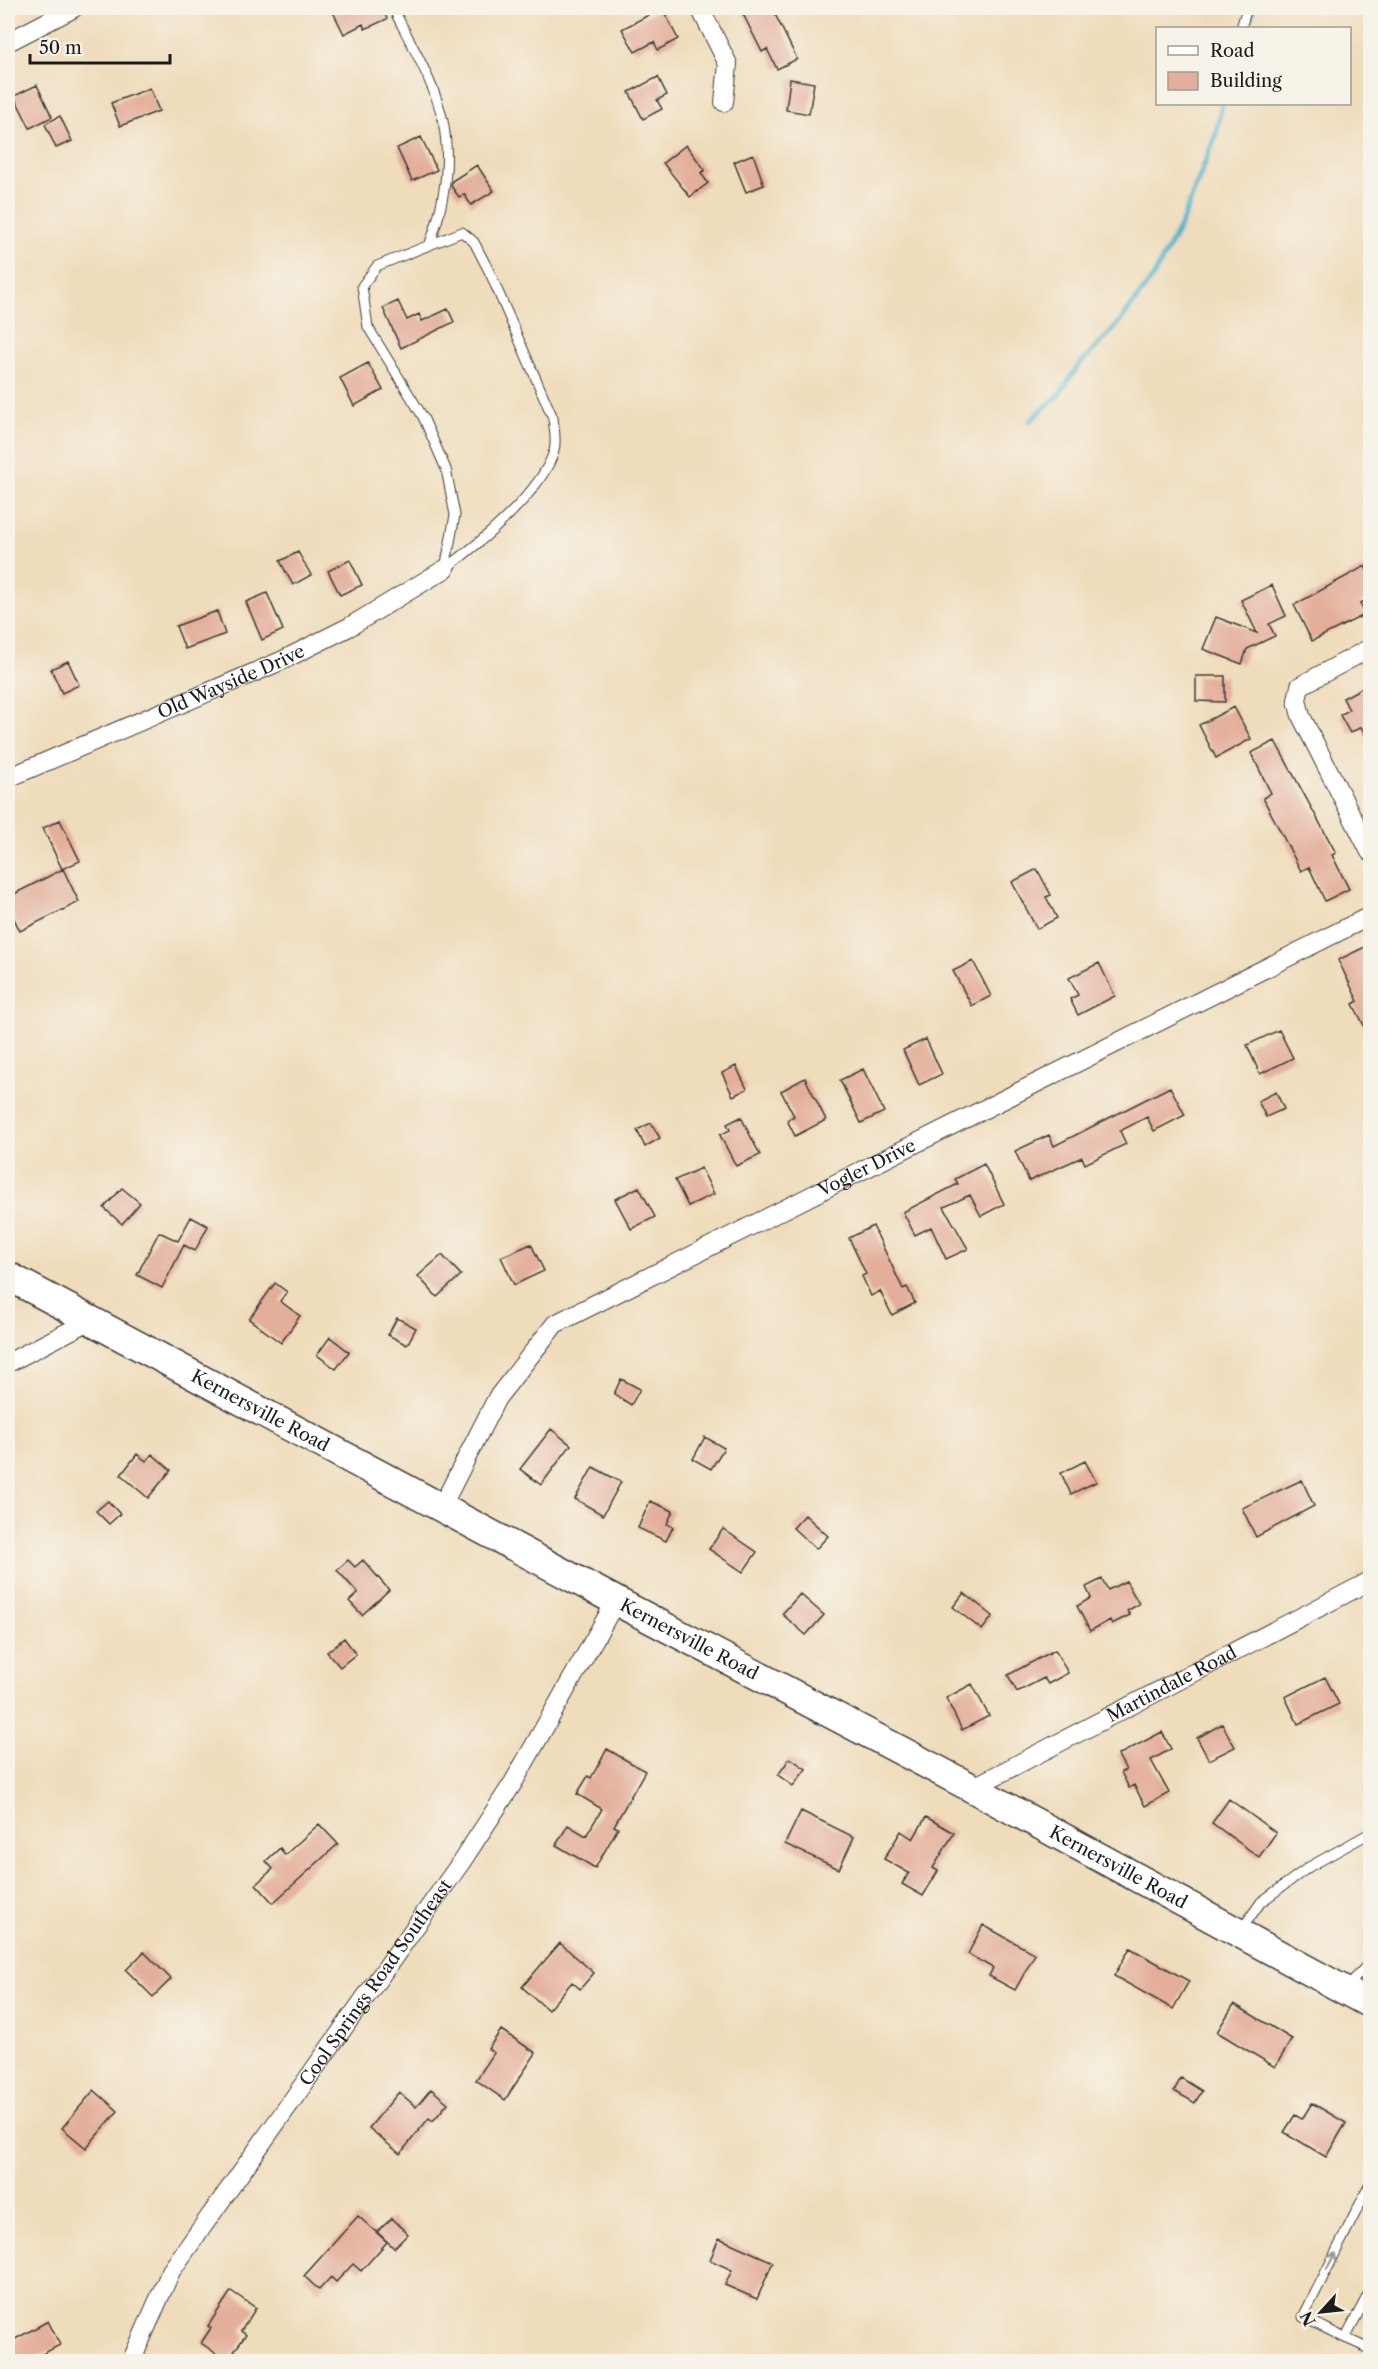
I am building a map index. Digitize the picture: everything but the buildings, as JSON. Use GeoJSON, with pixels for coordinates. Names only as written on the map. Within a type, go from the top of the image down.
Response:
{"type":"FeatureCollection","features":[{"type":"Feature","properties":{"kind":"main road","name":"Kernersville Road"},"geometry":{"type":"LineString","coordinates":[[8,1276],[616,1601],[972,1788],[1371,2004]]}},
{"type":"Feature","properties":{"kind":"street"},"geometry":{"type":"LineString","coordinates":[[8,42],[74,8]]}},
{"type":"Feature","properties":{"kind":"street"},"geometry":{"type":"LineString","coordinates":[[700,8],[728,64],[724,102]]}},
{"type":"Feature","properties":{"kind":"street","name":"Old Wayside Drive"},"geometry":{"type":"LineString","coordinates":[[8,778],[281,661],[349,627],[445,569]]}},
{"type":"Feature","properties":{"kind":"street"},"geometry":{"type":"LineString","coordinates":[[1371,648],[1300,686],[1297,700],[1300,716],[1371,852]]}},
{"type":"Feature","properties":{"kind":"street","name":"Vogler Drive"},"geometry":{"type":"LineString","coordinates":[[442,1506],[497,1398],[555,1324],[1371,916]]}},
{"type":"Feature","properties":{"kind":"street"},"geometry":{"type":"LineString","coordinates":[[8,1363],[91,1320]]}},
{"type":"Feature","properties":{"kind":"street","name":"Martindale Road"},"geometry":{"type":"LineString","coordinates":[[972,1788],[1371,1581]]}},
{"type":"Feature","properties":{"kind":"street","name":"Cool Springs Road Southeast"},"geometry":{"type":"LineString","coordinates":[[135,2360],[171,2271],[462,1861],[513,1783],[616,1601]]}},
{"type":"Feature","properties":{"kind":"lane"},"geometry":{"type":"LineString","coordinates":[[393,8],[443,120],[446,152],[442,209],[430,243]]}},
{"type":"Feature","properties":{"kind":"lane"},"geometry":{"type":"LineString","coordinates":[[1241,27],[1247,8]]}},
{"type":"Feature","properties":{"kind":"lane"},"geometry":{"type":"LineString","coordinates":[[462,232],[474,242],[490,273],[553,418],[555,436],[554,452],[535,484],[495,529],[445,569],[455,515],[446,469],[423,417],[368,327],[362,286],[377,266],[462,232]]}},
{"type":"Feature","properties":{"kind":"lane"},"geometry":{"type":"LineString","coordinates":[[1239,1932],[1261,1902],[1309,1867],[1371,1833]]}},
{"type":"Feature","properties":{"kind":"lane"},"geometry":{"type":"LineString","coordinates":[[1344,1990],[1371,1962]]}},
{"type":"Feature","properties":{"kind":"lane"},"geometry":{"type":"LineString","coordinates":[[1371,2184],[1303,2317],[1371,2349]]}},
{"type":"Feature","properties":{"kind":"lane"},"geometry":{"type":"LineString","coordinates":[[1345,2338],[1371,2291]]}},
{"type":"Feature","properties":{"kind":"waterway"},"geometry":{"type":"LineString","coordinates":[[1246,27],[1255,8]]}},
{"type":"Feature","properties":{"kind":"waterway"},"geometry":{"type":"LineString","coordinates":[[1030,421],[1059,395],[1078,366],[1116,327],[1153,277],[1182,222],[1216,134],[1222,105]]}}]}
